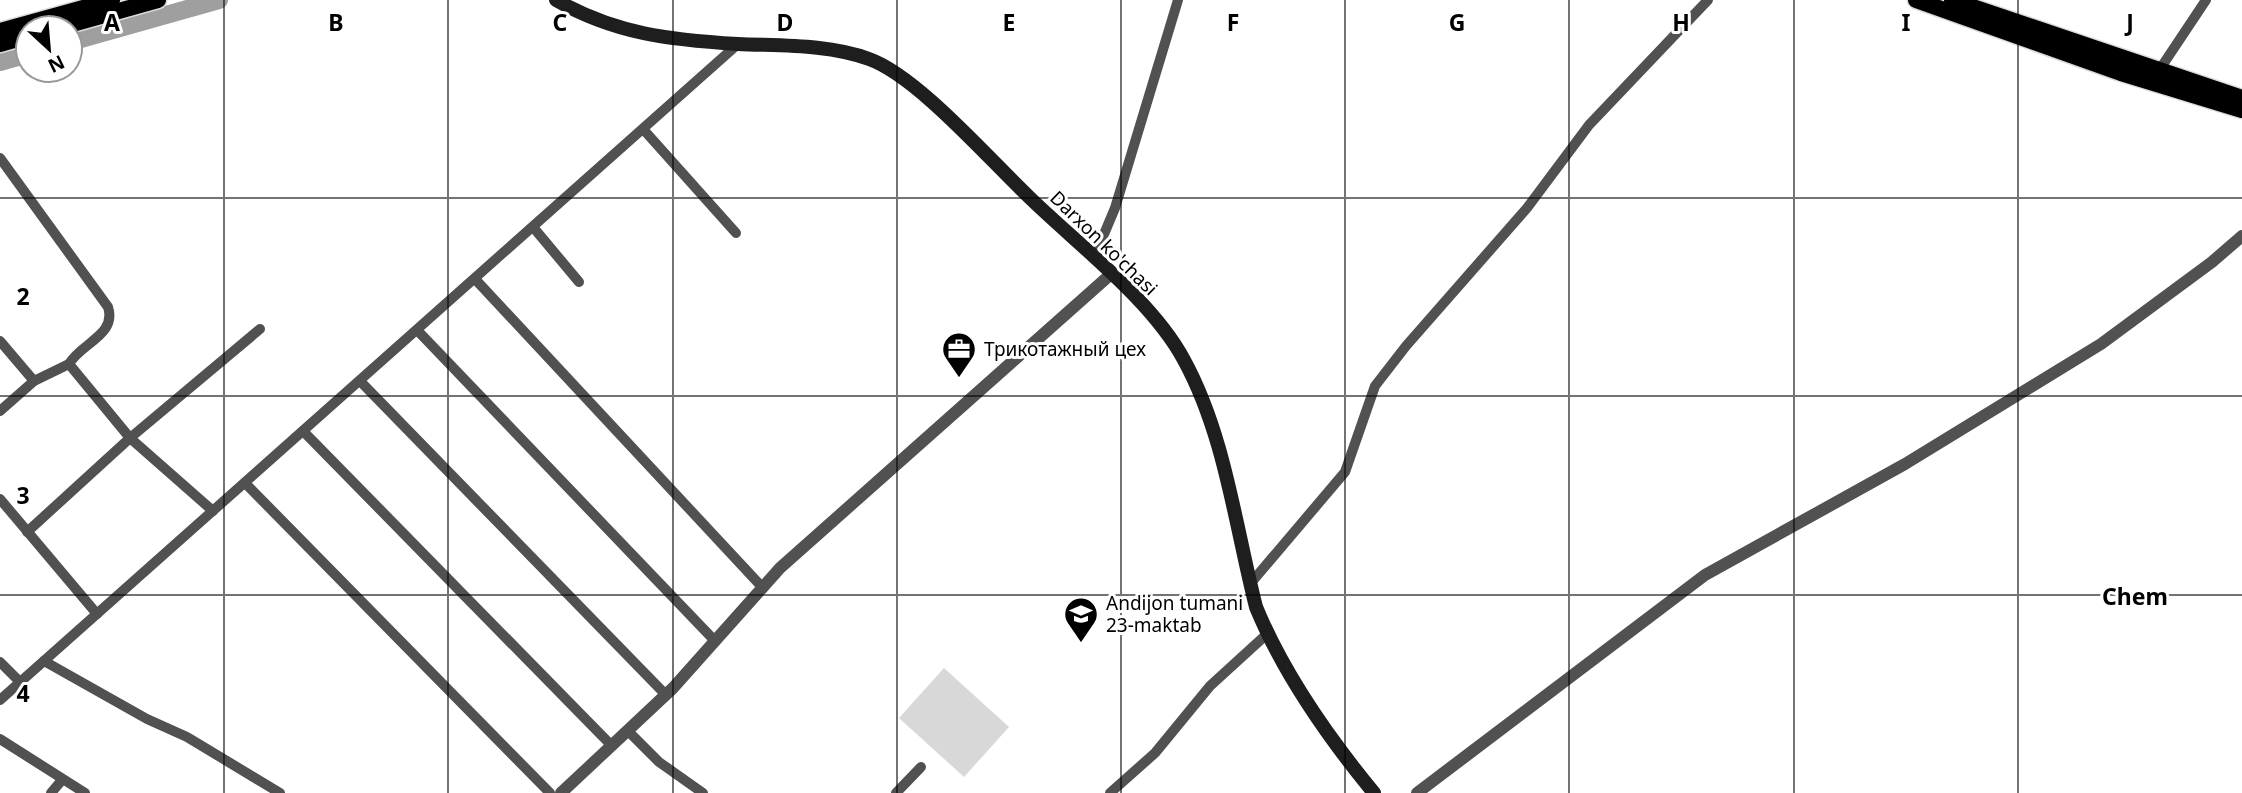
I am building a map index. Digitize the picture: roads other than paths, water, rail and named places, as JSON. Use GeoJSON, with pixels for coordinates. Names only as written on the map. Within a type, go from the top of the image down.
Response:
{"type":"FeatureCollection","features":[{"type":"Feature","properties":{"kind":"highway"},"geometry":{"type":"LineString","coordinates":[[0,31],[112,0]]}},
{"type":"Feature","properties":{"kind":"highway"},"geometry":{"type":"LineString","coordinates":[[84,21],[158,0]]}},
{"type":"Feature","properties":{"kind":"highway"},"geometry":{"type":"LineString","coordinates":[[1916,0],[2121,72],[2242,110]]}},
{"type":"Feature","properties":{"kind":"highway"},"geometry":{"type":"LineString","coordinates":[[1952,0],[2158,72],[2242,98]]}},
{"type":"Feature","properties":{"kind":"main road","name":"Darxon ko'chasi"},"geometry":{"type":"LineString","coordinates":[[556,0],[590,20],[658,37],[800,46],[869,59],[915,88],[1111,274],[1159,324],[1184,358],[1216,435],[1250,584],[1267,634],[1338,750],[1374,793]]}},
{"type":"Feature","properties":{"kind":"street"},"geometry":{"type":"LineString","coordinates":[[1094,258],[1115,208],[1178,0]]}},
{"type":"Feature","properties":{"kind":"street"},"geometry":{"type":"LineString","coordinates":[[1250,584],[1345,472],[1376,386],[1406,346],[1527,208],[1589,125],[1708,0]]}},
{"type":"Feature","properties":{"kind":"street"},"geometry":{"type":"LineString","coordinates":[[2158,72],[2206,0]]}},
{"type":"Feature","properties":{"kind":"street"},"geometry":{"type":"LineString","coordinates":[[0,700],[738,44]]}},
{"type":"Feature","properties":{"kind":"street"},"geometry":{"type":"LineString","coordinates":[[643,129],[736,233]]}},
{"type":"Feature","properties":{"kind":"street"},"geometry":{"type":"LineString","coordinates":[[0,158],[108,307],[111,316],[109,327],[69,364],[34,381],[0,411]]}},
{"type":"Feature","properties":{"kind":"street"},"geometry":{"type":"LineString","coordinates":[[533,227],[579,282]]}},
{"type":"Feature","properties":{"kind":"street"},"geometry":{"type":"LineString","coordinates":[[1417,793],[1705,575],[1905,464],[2101,344],[2242,236]]}},
{"type":"Feature","properties":{"kind":"street"},"geometry":{"type":"LineString","coordinates":[[561,793],[666,695],[780,568],[1111,274]]}},
{"type":"Feature","properties":{"kind":"street"},"geometry":{"type":"LineString","coordinates":[[475,279],[763,588]]}},
{"type":"Feature","properties":{"kind":"street"},"geometry":{"type":"LineString","coordinates":[[27,532],[130,438],[261,330]]}},
{"type":"Feature","properties":{"kind":"street"},"geometry":{"type":"LineString","coordinates":[[417,330],[715,641]]}},
{"type":"Feature","properties":{"kind":"street"},"geometry":{"type":"LineString","coordinates":[[0,341],[34,381]]}},
{"type":"Feature","properties":{"kind":"street"},"geometry":{"type":"LineString","coordinates":[[69,364],[130,438],[213,511]]}},
{"type":"Feature","properties":{"kind":"street"},"geometry":{"type":"LineString","coordinates":[[360,381],[666,695]]}},
{"type":"Feature","properties":{"kind":"street"},"geometry":{"type":"LineString","coordinates":[[303,431],[612,746]]}},
{"type":"Feature","properties":{"kind":"street"},"geometry":{"type":"LineString","coordinates":[[245,483],[550,793]]}},
{"type":"Feature","properties":{"kind":"street"},"geometry":{"type":"LineString","coordinates":[[0,499],[97,614]]}},
{"type":"Feature","properties":{"kind":"street"},"geometry":{"type":"LineString","coordinates":[[1110,793],[1155,753],[1210,686],[1267,634]]}},
{"type":"Feature","properties":{"kind":"street"},"geometry":{"type":"LineString","coordinates":[[44,661],[147,719],[187,737],[280,793]]}},
{"type":"Feature","properties":{"kind":"street"},"geometry":{"type":"LineString","coordinates":[[0,662],[20,682]]}},
{"type":"Feature","properties":{"kind":"street"},"geometry":{"type":"LineString","coordinates":[[628,731],[659,762],[700,792]]}},
{"type":"Feature","properties":{"kind":"street"},"geometry":{"type":"LineString","coordinates":[[0,739],[85,793]]}},
{"type":"Feature","properties":{"kind":"street"},"geometry":{"type":"LineString","coordinates":[[896,793],[921,767]]}},
{"type":"Feature","properties":{"kind":"street"},"geometry":{"type":"LineString","coordinates":[[51,793],[62,779]]}},
{"type":"Feature","properties":{"kind":"waterway"},"geometry":{"type":"LineString","coordinates":[[84,38],[219,0]]}},
{"type":"Feature","properties":{"kind":"waterway"},"geometry":{"type":"LineString","coordinates":[[0,62],[14,58]]}},
{"type":"Feature","properties":{"kind":"place","name":"Трикотажный цех"},"geometry":{"type":"Point","coordinates":[959,379]}},
{"type":"Feature","properties":{"kind":"place","name":"Andijon tumani 23-maktab"},"geometry":{"type":"Point","coordinates":[1081,644]}},
{"type":"Feature","properties":{"kind":"district","name":"Chem"},"geometry":{"type":"Point","coordinates":[2135,597]}}]}
